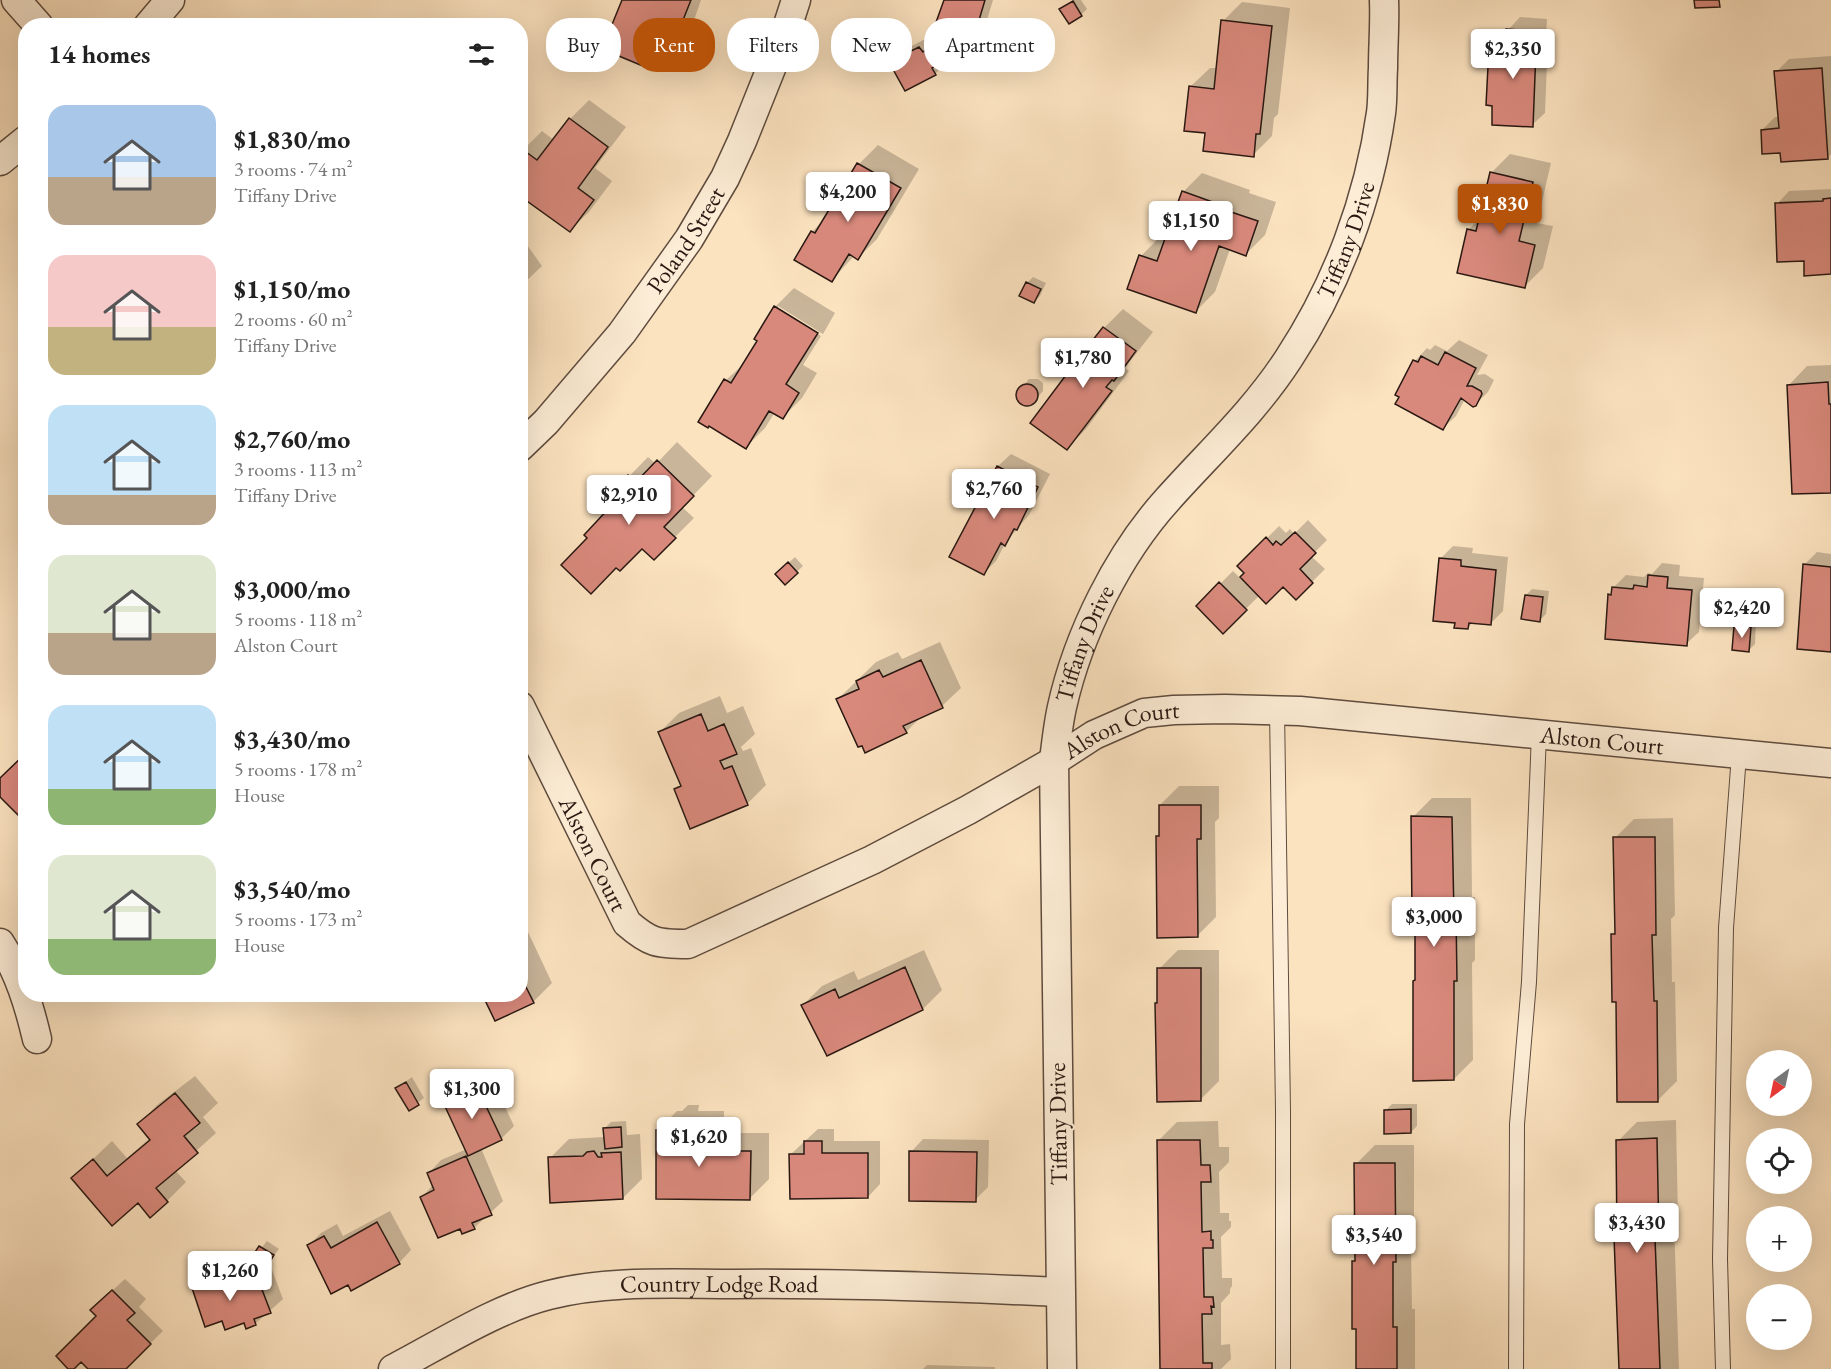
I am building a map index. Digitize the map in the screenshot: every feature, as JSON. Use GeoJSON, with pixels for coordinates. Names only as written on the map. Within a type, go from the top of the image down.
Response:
{"type":"FeatureCollection","features":[{"type":"Feature","properties":{"kind":"street"},"geometry":{"type":"LineString","coordinates":[[16,0],[32,18]]}},
{"type":"Feature","properties":{"kind":"street"},"geometry":{"type":"LineString","coordinates":[[155,18],[170,0]]}},
{"type":"Feature","properties":{"kind":"street","name":"Poland Street"},"geometry":{"type":"LineString","coordinates":[[528,439],[546,422],[622,333],[689,239],[725,178],[742,141],[786,32],[796,0]]}},
{"type":"Feature","properties":{"kind":"street","name":"Tiffany Drive"},"geometry":{"type":"LineString","coordinates":[[1062,1369],[1054,761],[1061,709],[1073,666],[1102,597],[1136,542],[1166,501],[1241,422],[1289,359],[1318,310],[1346,246],[1364,193],[1382,111],[1384,0]]}},
{"type":"Feature","properties":{"kind":"street"},"geometry":{"type":"LineString","coordinates":[[0,161],[18,146]]}},
{"type":"Feature","properties":{"kind":"street","name":"Alston Court"},"geometry":{"type":"LineString","coordinates":[[528,723],[627,923],[644,937],[661,944],[688,944],[872,860],[968,810],[1054,761],[1094,735],[1144,713],[1174,710],[1277,710],[1831,763]]}},
{"type":"Feature","properties":{"kind":"street"},"geometry":{"type":"LineString","coordinates":[[0,943],[18,975]]}},
{"type":"Feature","properties":{"kind":"street"},"geometry":{"type":"LineString","coordinates":[[28,1002],[37,1039]]}},
{"type":"Feature","properties":{"kind":"street","name":"Country Lodge Road"},"geometry":{"type":"LineString","coordinates":[[393,1369],[507,1310],[549,1295],[588,1289],[653,1284],[813,1283],[946,1286],[1060,1292]]}},
{"type":"Feature","properties":{"kind":"lane"},"geometry":{"type":"LineString","coordinates":[[1277,710],[1283,1111],[1283,1369]]}},
{"type":"Feature","properties":{"kind":"lane"},"geometry":{"type":"LineString","coordinates":[[1516,1369],[1517,1124],[1529,982],[1539,734]]}},
{"type":"Feature","properties":{"kind":"lane"},"geometry":{"type":"LineString","coordinates":[[1723,1369],[1720,1259],[1726,940],[1739,755]]}},
{"type":"Feature","properties":{"kind":"building"},"geometry":{"type":"Polygon","coordinates":[[[622,0],[691,0],[684,18],[633,18],[633,62],[621,57],[621,18],[615,18],[622,0]]]}},
{"type":"Feature","properties":{"kind":"building"},"geometry":{"type":"Polygon","coordinates":[[[944,0],[985,0],[980,18],[938,18],[944,0]]]}},
{"type":"Feature","properties":{"kind":"building"},"geometry":{"type":"Polygon","coordinates":[[[1694,0],[1719,0],[1720,7],[1695,8],[1694,0]]]}},
{"type":"Feature","properties":{"kind":"building"},"geometry":{"type":"Polygon","coordinates":[[[1073,1],[1082,16],[1069,24],[1059,9],[1073,1]]]}},
{"type":"Feature","properties":{"kind":"building"},"geometry":{"type":"Polygon","coordinates":[[[1221,20],[1272,26],[1260,134],[1256,134],[1254,157],[1203,151],[1205,133],[1184,131],[1189,86],[1214,89],[1221,20]]]}},
{"type":"Feature","properties":{"kind":"building"},"geometry":{"type":"Polygon","coordinates":[[[1506,29],[1535,31],[1533,127],[1492,125],[1492,106],[1486,105],[1489,47],[1505,49],[1506,29]]]}},
{"type":"Feature","properties":{"kind":"building"},"geometry":{"type":"Polygon","coordinates":[[[919,47],[923,52],[924,72],[934,72],[936,75],[905,91],[895,72],[912,72],[912,50],[919,47]]]}},
{"type":"Feature","properties":{"kind":"building"},"geometry":{"type":"Polygon","coordinates":[[[1822,68],[1828,159],[1781,162],[1780,153],[1762,154],[1761,130],[1779,128],[1774,71],[1822,68]]]}},
{"type":"Feature","properties":{"kind":"building"},"geometry":{"type":"Polygon","coordinates":[[[569,118],[608,147],[578,188],[594,200],[570,232],[528,202],[528,153],[537,160],[569,118]]]}},
{"type":"Feature","properties":{"kind":"building"},"geometry":{"type":"Polygon","coordinates":[[[857,163],[901,188],[858,260],[849,254],[832,282],[794,260],[811,231],[815,233],[857,163]]]}},
{"type":"Feature","properties":{"kind":"building"},"geometry":{"type":"Polygon","coordinates":[[[1490,172],[1533,182],[1519,241],[1535,245],[1525,288],[1457,273],[1467,229],[1476,231],[1490,172]]]}},
{"type":"Feature","properties":{"kind":"building"},"geometry":{"type":"Polygon","coordinates":[[[1182,191],[1258,221],[1246,256],[1219,246],[1196,313],[1127,289],[1139,255],[1157,261],[1182,191]]]}},
{"type":"Feature","properties":{"kind":"building"},"geometry":{"type":"Polygon","coordinates":[[[1831,198],[1831,274],[1804,276],[1804,261],[1777,262],[1775,203],[1823,201],[1823,199],[1831,198]]]}},
{"type":"Feature","properties":{"kind":"building"},"geometry":{"type":"Polygon","coordinates":[[[1026,282],[1041,289],[1034,303],[1019,296],[1026,282]]]}},
{"type":"Feature","properties":{"kind":"building"},"geometry":{"type":"Polygon","coordinates":[[[774,306],[818,333],[786,384],[799,393],[783,419],[769,411],[746,449],[709,426],[708,428],[698,422],[724,379],[731,383],[757,341],[754,339],[774,306]]]}},
{"type":"Feature","properties":{"kind":"building"},"geometry":{"type":"Polygon","coordinates":[[[1103,327],[1136,351],[1114,381],[1112,380],[1106,387],[1112,391],[1067,450],[1030,423],[1075,363],[1078,366],[1084,358],[1081,355],[1103,327]]]}},
{"type":"Feature","properties":{"kind":"building"},"geometry":{"type":"Polygon","coordinates":[[[1445,352],[1476,368],[1467,386],[1472,386],[1482,394],[1476,406],[1473,407],[1461,398],[1443,430],[1395,404],[1399,397],[1395,395],[1413,360],[1418,362],[1421,356],[1438,365],[1445,352]]]}},
{"type":"Feature","properties":{"kind":"building"},"geometry":{"type":"Polygon","coordinates":[[[1828,382],[1829,404],[1831,404],[1831,493],[1792,494],[1787,385],[1828,382]]]}},
{"type":"Feature","properties":{"kind":"building"},"geometry":{"type":"Polygon","coordinates":[[[1027,384],[1037,391],[1038,395],[1031,405],[1027,406],[1017,399],[1016,395],[1023,385],[1027,384]]]}},
{"type":"Feature","properties":{"kind":"building"},"geometry":{"type":"Polygon","coordinates":[[[657,460],[694,496],[664,527],[676,538],[654,560],[642,549],[620,571],[616,568],[591,594],[561,565],[587,538],[584,535],[611,506],[604,500],[628,475],[636,482],[657,460]]]}},
{"type":"Feature","properties":{"kind":"building"},"geometry":{"type":"Polygon","coordinates":[[[997,466],[1038,487],[1017,530],[1014,529],[1005,546],[1001,543],[984,575],[949,557],[997,466]]]}},
{"type":"Feature","properties":{"kind":"building"},"geometry":{"type":"Polygon","coordinates":[[[1295,532],[1316,553],[1300,569],[1313,583],[1296,600],[1283,587],[1266,604],[1240,577],[1244,573],[1237,566],[1266,537],[1273,545],[1276,541],[1281,545],[1295,532]]]}},
{"type":"Feature","properties":{"kind":"building"},"geometry":{"type":"Polygon","coordinates":[[[1439,558],[1461,560],[1461,566],[1496,570],[1491,625],[1469,623],[1468,629],[1454,628],[1455,623],[1433,621],[1439,558]]]}},
{"type":"Feature","properties":{"kind":"building"},"geometry":{"type":"Polygon","coordinates":[[[788,562],[798,573],[785,585],[775,574],[788,562]]]}},
{"type":"Feature","properties":{"kind":"building"},"geometry":{"type":"Polygon","coordinates":[[[1803,564],[1831,567],[1831,652],[1797,649],[1803,564]]]}},
{"type":"Feature","properties":{"kind":"building"},"geometry":{"type":"Polygon","coordinates":[[[1648,575],[1668,577],[1667,588],[1692,590],[1687,646],[1605,639],[1608,594],[1611,595],[1612,587],[1633,589],[1634,585],[1647,587],[1648,575]]]}},
{"type":"Feature","properties":{"kind":"building"},"geometry":{"type":"Polygon","coordinates":[[[1219,582],[1247,610],[1223,634],[1196,606],[1219,582]]]}},
{"type":"Feature","properties":{"kind":"building"},"geometry":{"type":"Polygon","coordinates":[[[1525,595],[1543,597],[1540,622],[1521,619],[1525,595]]]}},
{"type":"Feature","properties":{"kind":"building"},"geometry":{"type":"Polygon","coordinates":[[[1734,626],[1751,627],[1749,652],[1732,650],[1734,626]]]}},
{"type":"Feature","properties":{"kind":"building"},"geometry":{"type":"Polygon","coordinates":[[[921,660],[943,708],[903,726],[907,733],[865,753],[862,746],[858,747],[836,699],[859,689],[856,681],[879,670],[883,677],[921,660]]]}},
{"type":"Feature","properties":{"kind":"building"},"geometry":{"type":"Polygon","coordinates":[[[701,714],[708,731],[724,724],[737,754],[720,761],[724,769],[732,766],[748,805],[690,829],[674,789],[681,786],[658,732],[701,714]]]}},
{"type":"Feature","properties":{"kind":"building"},"geometry":{"type":"Polygon","coordinates":[[[18,761],[18,815],[0,797],[0,778],[18,761]]]}},
{"type":"Feature","properties":{"kind":"building"},"geometry":{"type":"Polygon","coordinates":[[[1159,805],[1201,805],[1201,839],[1197,839],[1198,937],[1157,938],[1156,836],[1159,836],[1159,805]]]}},
{"type":"Feature","properties":{"kind":"building"},"geometry":{"type":"Polygon","coordinates":[[[1411,816],[1452,817],[1457,981],[1454,981],[1454,1080],[1413,1081],[1415,914],[1412,914],[1411,816]]]}},
{"type":"Feature","properties":{"kind":"building"},"geometry":{"type":"Polygon","coordinates":[[[1613,837],[1655,837],[1656,935],[1652,935],[1654,1001],[1657,1001],[1658,1102],[1617,1102],[1616,1002],[1612,1002],[1611,934],[1615,934],[1613,837]]]}},
{"type":"Feature","properties":{"kind":"building"},"geometry":{"type":"Polygon","coordinates":[[[905,967],[923,1010],[827,1056],[801,1005],[835,989],[839,998],[905,967]]]}},
{"type":"Feature","properties":{"kind":"building"},"geometry":{"type":"Polygon","coordinates":[[[1157,968],[1201,968],[1201,1101],[1157,1102],[1155,1003],[1157,1003],[1157,968]]]}},
{"type":"Feature","properties":{"kind":"building"},"geometry":{"type":"Polygon","coordinates":[[[528,991],[534,1003],[495,1021],[486,1002],[528,1002],[528,991]]]}},
{"type":"Feature","properties":{"kind":"building"},"geometry":{"type":"Polygon","coordinates":[[[406,1082],[419,1105],[409,1111],[395,1088],[406,1082]]]}},
{"type":"Feature","properties":{"kind":"building"},"geometry":{"type":"Polygon","coordinates":[[[476,1085],[502,1140],[468,1156],[442,1100],[476,1085]]]}},
{"type":"Feature","properties":{"kind":"building"},"geometry":{"type":"Polygon","coordinates":[[[175,1093],[200,1123],[184,1136],[198,1153],[156,1188],[168,1202],[150,1218],[138,1203],[112,1226],[71,1178],[93,1159],[107,1176],[150,1140],[137,1124],[175,1093]]]}},
{"type":"Feature","properties":{"kind":"building"},"geometry":{"type":"Polygon","coordinates":[[[1411,1109],[1411,1133],[1384,1134],[1384,1110],[1411,1109]]]}},
{"type":"Feature","properties":{"kind":"building"},"geometry":{"type":"Polygon","coordinates":[[[667,1124],[680,1124],[680,1129],[706,1129],[705,1151],[751,1151],[750,1200],[656,1199],[656,1130],[668,1130],[667,1124]]]}},
{"type":"Feature","properties":{"kind":"building"},"geometry":{"type":"Polygon","coordinates":[[[621,1127],[622,1147],[605,1149],[603,1128],[621,1127]]]}},
{"type":"Feature","properties":{"kind":"building"},"geometry":{"type":"Polygon","coordinates":[[[1657,1138],[1659,1238],[1655,1238],[1660,1369],[1619,1369],[1614,1237],[1617,1237],[1616,1140],[1657,1138]]]}},
{"type":"Feature","properties":{"kind":"building"},"geometry":{"type":"Polygon","coordinates":[[[1157,1140],[1200,1140],[1201,1165],[1210,1165],[1211,1182],[1201,1182],[1202,1232],[1211,1231],[1211,1240],[1213,1240],[1213,1248],[1203,1248],[1204,1297],[1213,1297],[1214,1307],[1211,1306],[1212,1314],[1202,1314],[1203,1363],[1212,1363],[1212,1369],[1160,1369],[1157,1140]]]}},
{"type":"Feature","properties":{"kind":"building"},"geometry":{"type":"Polygon","coordinates":[[[804,1141],[822,1141],[822,1153],[868,1153],[868,1198],[790,1199],[789,1154],[804,1154],[804,1141]]]}},
{"type":"Feature","properties":{"kind":"building"},"geometry":{"type":"Polygon","coordinates":[[[594,1151],[598,1157],[602,1157],[601,1153],[621,1152],[623,1199],[550,1203],[548,1157],[583,1156],[587,1152],[594,1151]]]}},
{"type":"Feature","properties":{"kind":"building"},"geometry":{"type":"Polygon","coordinates":[[[909,1151],[977,1152],[976,1202],[909,1201],[909,1151]]]}},
{"type":"Feature","properties":{"kind":"building"},"geometry":{"type":"Polygon","coordinates":[[[466,1156],[492,1215],[472,1223],[475,1229],[462,1234],[460,1229],[438,1238],[420,1197],[434,1190],[427,1173],[466,1156]]]}},
{"type":"Feature","properties":{"kind":"building"},"geometry":{"type":"Polygon","coordinates":[[[1354,1163],[1395,1163],[1396,1262],[1393,1262],[1393,1327],[1397,1327],[1397,1369],[1356,1369],[1356,1329],[1352,1329],[1352,1261],[1355,1261],[1354,1163]]]}},
{"type":"Feature","properties":{"kind":"building"},"geometry":{"type":"Polygon","coordinates":[[[377,1222],[400,1264],[351,1291],[348,1285],[331,1294],[307,1245],[324,1236],[331,1248],[377,1222]]]}},
{"type":"Feature","properties":{"kind":"building"},"geometry":{"type":"Polygon","coordinates":[[[259,1246],[274,1255],[266,1268],[251,1258],[259,1246]]]}},
{"type":"Feature","properties":{"kind":"building"},"geometry":{"type":"Polygon","coordinates":[[[209,1273],[215,1289],[256,1274],[271,1313],[254,1319],[256,1325],[246,1329],[244,1323],[225,1330],[222,1321],[205,1327],[189,1279],[209,1273]]]}},
{"type":"Feature","properties":{"kind":"building"},"geometry":{"type":"Polygon","coordinates":[[[112,1290],[135,1313],[127,1320],[151,1344],[126,1369],[88,1369],[81,1362],[74,1369],[68,1369],[56,1356],[96,1316],[90,1310],[112,1290]]]}}]}
